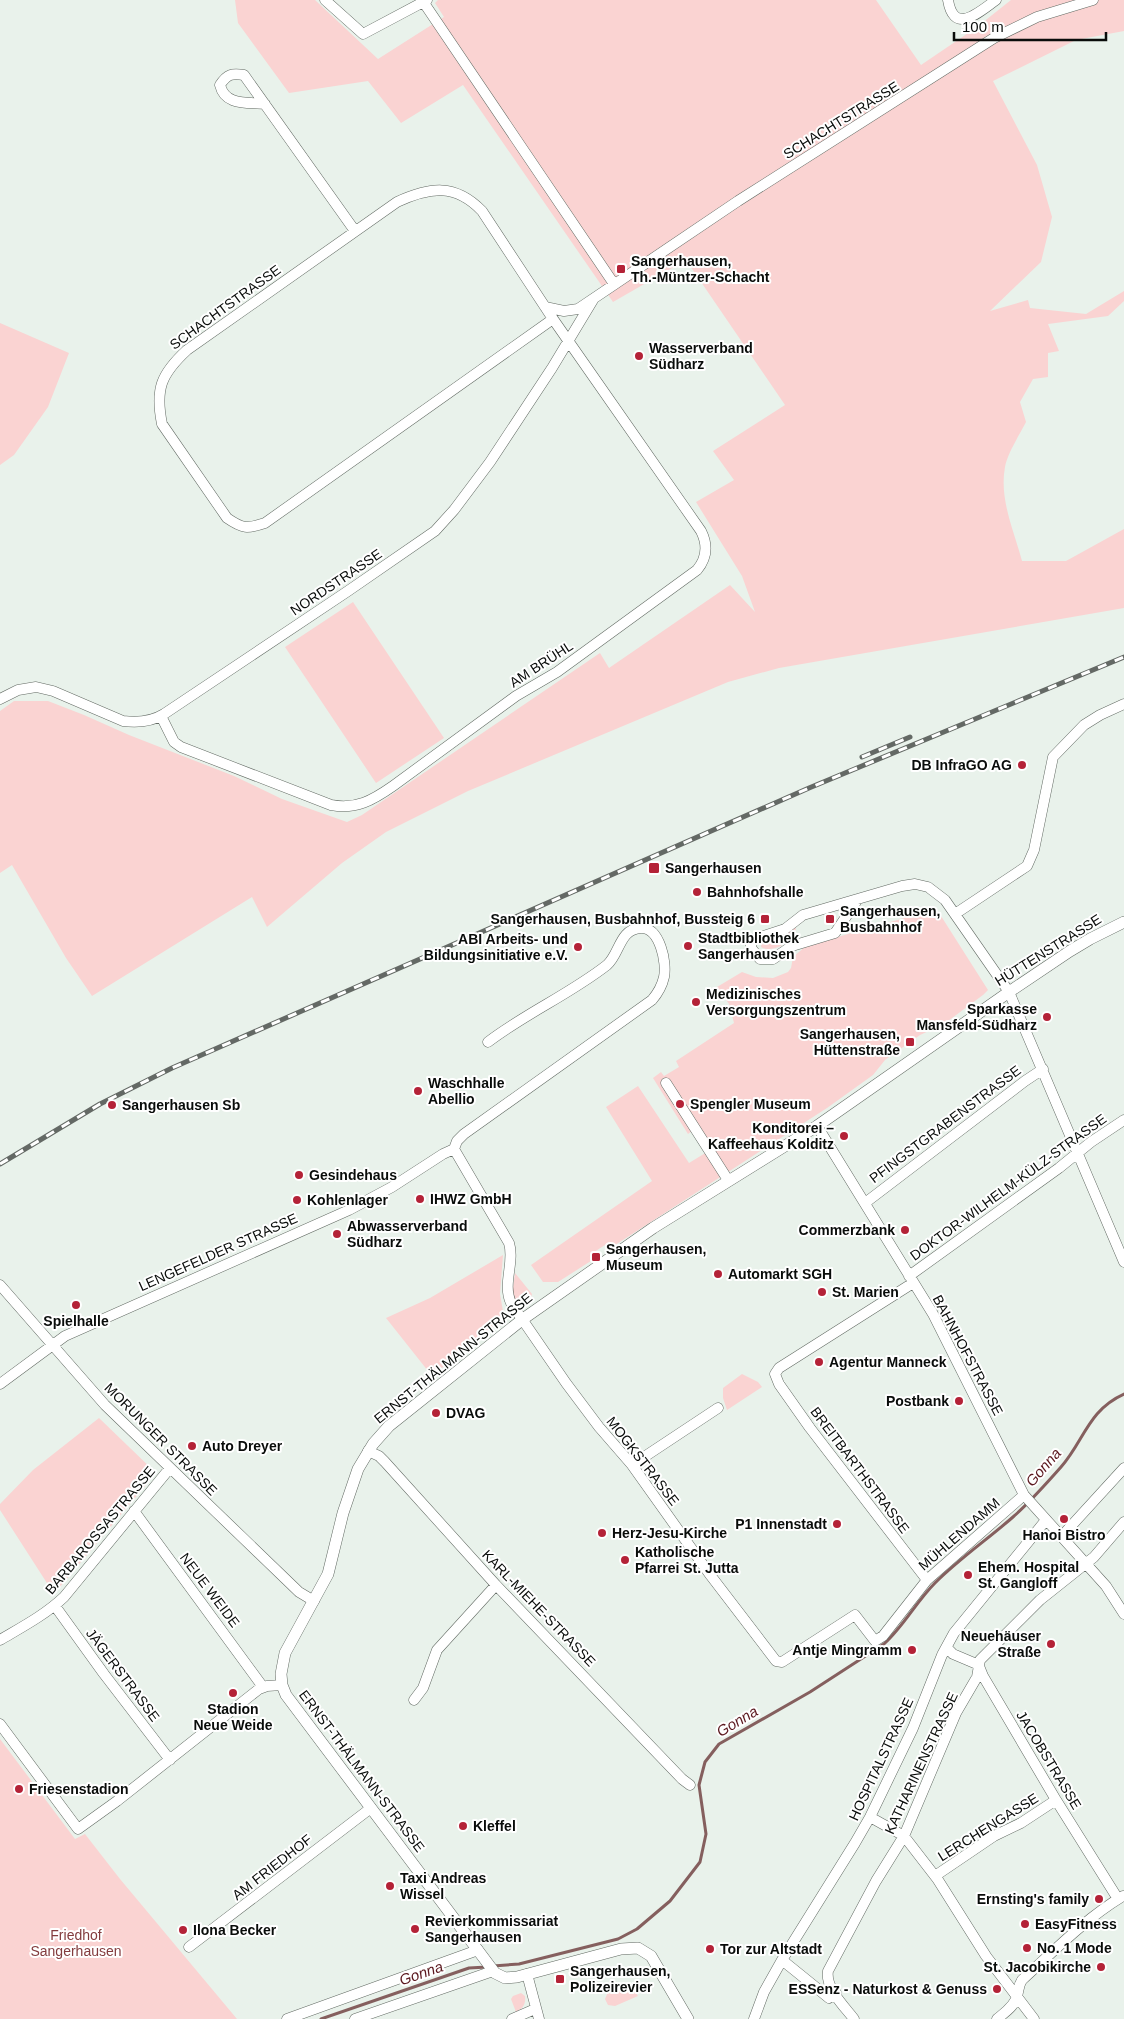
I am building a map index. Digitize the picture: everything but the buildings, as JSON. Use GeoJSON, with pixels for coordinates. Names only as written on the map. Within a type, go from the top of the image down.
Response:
{"type":"FeatureCollection","features":[{"type":"Feature","properties":{"kind":"street"},"geometry":{"type":"LineString","coordinates":[[325,0],[363,34],[426,1],[614,284]]}},
{"type":"Feature","properties":{"kind":"street"},"geometry":{"type":"LineString","coordinates":[[948,0],[951,13],[956,18],[962,19],[972,16],[996,0]]}},
{"type":"Feature","properties":{"kind":"street","name":"SCHACHTSTRASSE"},"geometry":{"type":"LineString","coordinates":[[545,307],[570,312],[593,300],[738,201],[994,38],[1024,22],[1050,12],[1093,0]]}},
{"type":"Feature","properties":{"kind":"street"},"geometry":{"type":"LineString","coordinates":[[265,104],[355,232]]}},
{"type":"Feature","properties":{"kind":"street","name":"SCHACHTSTRASSE"},"geometry":{"type":"LineString","coordinates":[[554,319],[265,523],[251,528],[240,526],[227,518],[162,424],[158,405],[159,389],[174,362],[186,350],[397,202],[417,193],[435,190],[454,191],[471,200],[482,211],[569,340]]}},
{"type":"Feature","properties":{"kind":"street","name":"NORDSTRASSE"},"geometry":{"type":"LineString","coordinates":[[0,699],[18,690],[36,688],[53,691],[123,720],[146,721],[160,716],[340,596],[435,531],[454,510],[490,462],[593,300]]}},
{"type":"Feature","properties":{"kind":"street","name":"AM BRÜHL"},"geometry":{"type":"LineString","coordinates":[[160,716],[174,742],[181,747],[331,805],[345,807],[358,805],[373,799],[393,786],[516,696],[565,666],[697,570],[704,560],[706,550],[702,534],[569,340]]}},
{"type":"Feature","properties":{"kind":"street"},"geometry":{"type":"LineString","coordinates":[[956,914],[1027,866],[1034,850],[1053,756],[1084,725],[1124,704]]}},
{"type":"Feature","properties":{"kind":"street"},"geometry":{"type":"LineString","coordinates":[[858,899],[835,933],[792,946],[771,960],[760,959],[752,951],[750,944],[754,938],[785,929],[800,916],[858,899],[907,885],[919,884],[936,892],[956,914],[1009,992],[1124,1262]]}},
{"type":"Feature","properties":{"kind":"street","name":"HÜTTENSTRASSE"},"geometry":{"type":"LineString","coordinates":[[817,1126],[1009,992],[1090,939],[1124,922]]}},
{"type":"Feature","properties":{"kind":"street","name":"LENGEFELDER STRASSE"},"geometry":{"type":"LineString","coordinates":[[0,1384],[51,1344],[102,1318],[358,1205],[395,1186],[443,1154],[454,1149],[457,1141],[464,1134],[652,1000],[660,990],[665,974],[664,957],[656,934],[649,929],[641,928],[630,931],[622,939],[609,963],[488,1042]]}},
{"type":"Feature","properties":{"kind":"street","name":"PFINGSTGRABENSTRASSE"},"geometry":{"type":"LineString","coordinates":[[865,1203],[1025,1081],[1043,1070]]}},
{"type":"Feature","properties":{"kind":"street"},"geometry":{"type":"LineString","coordinates":[[666,1083],[728,1180]]}},
{"type":"Feature","properties":{"kind":"street","name":"DOKTOR-WILHELM-KÜLZ-STRASSE"},"geometry":{"type":"LineString","coordinates":[[775,1374],[779,1368],[911,1280],[1078,1152],[1124,1120]]}},
{"type":"Feature","properties":{"kind":"street","name":"ERNST-THÄLMANN-STRASSE"},"geometry":{"type":"LineString","coordinates":[[490,1967],[292,1703],[282,1685],[281,1671],[285,1653],[328,1574],[350,1489],[368,1451],[389,1426],[523,1319],[653,1228],[817,1126]]}},
{"type":"Feature","properties":{"kind":"street","name":"BAHNHOFSTRASSE"},"geometry":{"type":"LineString","coordinates":[[817,1126],[933,1314],[1025,1496],[1106,1586],[1124,1614]]}},
{"type":"Feature","properties":{"kind":"street","name":"MOGKSTRASSE"},"geometry":{"type":"LineString","coordinates":[[454,1149],[509,1243],[511,1252],[508,1297],[549,1359],[599,1428],[632,1465],[772,1657],[776,1661],[782,1662]]}},
{"type":"Feature","properties":{"kind":"street","name":"MORUNGER STRASSE"},"geometry":{"type":"LineString","coordinates":[[0,1285],[106,1405],[298,1592],[314,1601]]}},
{"type":"Feature","properties":{"kind":"street","name":"BREITBARTHSTRASSE"},"geometry":{"type":"LineString","coordinates":[[775,1374],[779,1384],[810,1428],[927,1580]]}},
{"type":"Feature","properties":{"kind":"street"},"geometry":{"type":"LineString","coordinates":[[632,1465],[718,1408]]}},
{"type":"Feature","properties":{"kind":"street","name":"KARL-MIEHE-STRASSE"},"geometry":{"type":"LineString","coordinates":[[368,1451],[385,1462],[496,1584],[682,1779],[690,1785]]}},
{"type":"Feature","properties":{"kind":"street","name":"BARBAROSSASTRASSE"},"geometry":{"type":"LineString","coordinates":[[0,1640],[55,1606],[77,1583],[170,1468]]}},
{"type":"Feature","properties":{"kind":"street"},"geometry":{"type":"LineString","coordinates":[[1061,1537],[1124,1468]]}},
{"type":"Feature","properties":{"kind":"street","name":"MÜHLENDAMM"},"geometry":{"type":"LineString","coordinates":[[782,1662],[855,1615],[875,1641],[883,1636],[927,1580],[1025,1496]]}},
{"type":"Feature","properties":{"kind":"street","name":"NEUE WEIDE"},"geometry":{"type":"LineString","coordinates":[[134,1511],[263,1687]]}},
{"type":"Feature","properties":{"kind":"street","name":"HOSPITALSTRASSE"},"geometry":{"type":"LineString","coordinates":[[754,2019],[764,1992],[782,1960],[870,1817],[913,1728],[942,1655],[954,1633],[1042,1517]]}},
{"type":"Feature","properties":{"kind":"street","name":"KATHARINENSTRASSE"},"geometry":{"type":"LineString","coordinates":[[836,1993],[827,1976],[830,1967],[876,1881],[904,1836],[956,1713],[962,1700],[974,1684],[979,1665],[986,1652],[1040,1600],[1087,1564],[1124,1522]]}},
{"type":"Feature","properties":{"kind":"street"},"geometry":{"type":"LineString","coordinates":[[414,1700],[423,1688],[437,1650],[496,1584]]}},
{"type":"Feature","properties":{"kind":"street","name":"JÄGERSTRASSE"},"geometry":{"type":"LineString","coordinates":[[55,1606],[170,1760]]}},
{"type":"Feature","properties":{"kind":"street"},"geometry":{"type":"LineString","coordinates":[[947,1648],[953,1654],[979,1665]]}},
{"type":"Feature","properties":{"kind":"street","name":"JACOBSTRASSE"},"geometry":{"type":"LineString","coordinates":[[979,1665],[982,1676],[1056,1800],[1121,1897]]}},
{"type":"Feature","properties":{"kind":"street"},"geometry":{"type":"LineString","coordinates":[[0,1724],[78,1829],[263,1687],[282,1685]]}},
{"type":"Feature","properties":{"kind":"street","name":"LERCHENGASSE"},"geometry":{"type":"LineString","coordinates":[[935,1876],[994,1836],[1021,1823],[1056,1800]]}},
{"type":"Feature","properties":{"kind":"street","name":"AM FRIEDHOF"},"geometry":{"type":"LineString","coordinates":[[189,1947],[371,1808]]}},
{"type":"Feature","properties":{"kind":"street"},"geometry":{"type":"LineString","coordinates":[[870,1817],[904,1836],[935,1876],[986,1956],[1017,1997],[1028,2017]]}},
{"type":"Feature","properties":{"kind":"street"},"geometry":{"type":"LineString","coordinates":[[997,2019],[1013,2005],[1017,1997],[1018,1986],[1022,1980],[1083,1924],[1121,1897]]}},
{"type":"Feature","properties":{"kind":"street"},"geometry":{"type":"LineString","coordinates":[[355,2019],[490,1967],[505,1978],[621,1949],[638,1948],[651,1956],[688,2019]]}},
{"type":"Feature","properties":{"kind":"street"},"geometry":{"type":"LineString","coordinates":[[287,2019],[478,1950]]}},
{"type":"Feature","properties":{"kind":"street"},"geometry":{"type":"LineString","coordinates":[[782,1960],[830,1998],[836,1993],[854,2019]]}},
{"type":"Feature","properties":{"kind":"street"},"geometry":{"type":"LineString","coordinates":[[512,2019],[537,2014],[527,1974]]}},
{"type":"Feature","properties":{"kind":"green space"},"geometry":{"type":"Polygon","coordinates":[[[235,0],[315,0],[378,59],[444,17],[435,3],[438,0],[876,0],[921,65],[977,27],[1011,0],[1124,0],[1124,31],[1076,40],[993,81],[1037,165],[1052,217],[1041,262],[990,311],[1028,300],[1030,308],[1086,314],[1124,291],[1124,301],[1108,316],[1048,324],[1059,351],[1048,353],[1048,377],[1033,379],[1020,402],[1026,422],[1008,456],[1005,467],[1004,491],[1008,515],[1022,561],[1066,561],[1124,529],[1124,608],[779,668],[728,682],[468,791],[386,832],[342,863],[267,927],[252,897],[92,996],[66,958],[12,865],[0,873],[0,711],[14,701],[48,701],[234,776],[282,799],[347,822],[362,815],[600,653],[609,668],[730,585],[755,612],[742,576],[696,502],[734,480],[713,451],[785,405],[686,260],[613,302],[463,85],[401,123],[368,81],[289,93],[238,23],[235,0]]]}},
{"type":"Feature","properties":{"kind":"green space"},"geometry":{"type":"Polygon","coordinates":[[[0,323],[69,353],[48,407],[14,455],[0,465],[0,323]]]}},
{"type":"Feature","properties":{"kind":"green space"},"geometry":{"type":"Polygon","coordinates":[[[353,602],[444,738],[376,783],[285,647],[353,602]]]}},
{"type":"Feature","properties":{"kind":"green space"},"geometry":{"type":"Polygon","coordinates":[[[929,911],[941,916],[988,990],[983,995],[944,1024],[920,1035],[885,1060],[873,1075],[827,1108],[609,1249],[605,1245],[591,1254],[594,1259],[558,1282],[543,1282],[531,1265],[652,1181],[606,1107],[638,1086],[689,1163],[707,1152],[692,1131],[688,1134],[653,1078],[661,1072],[664,1076],[679,1067],[676,1061],[734,1023],[729,1004],[717,987],[742,972],[756,977],[773,978],[788,972],[791,968],[793,957],[806,946],[929,911]]]}},
{"type":"Feature","properties":{"kind":"green space"},"geometry":{"type":"Polygon","coordinates":[[[796,928],[791,938],[782,945],[771,949],[761,947],[762,942],[796,928]]]}},
{"type":"Feature","properties":{"kind":"green space"},"geometry":{"type":"Polygon","coordinates":[[[503,1255],[500,1294],[504,1317],[432,1376],[386,1318],[430,1298],[503,1255]]]}},
{"type":"Feature","properties":{"kind":"green space"},"geometry":{"type":"Polygon","coordinates":[[[515,1273],[532,1294],[531,1297],[521,1302],[517,1301],[513,1296],[515,1273]]]}},
{"type":"Feature","properties":{"kind":"green space"},"geometry":{"type":"Polygon","coordinates":[[[742,1374],[758,1382],[762,1387],[727,1410],[723,1398],[723,1388],[742,1374]]]}},
{"type":"Feature","properties":{"kind":"green space"},"geometry":{"type":"Polygon","coordinates":[[[99,1418],[156,1473],[54,1594],[0,1510],[0,1504],[33,1470],[99,1418]]]}},
{"type":"Feature","properties":{"kind":"green space","name":"Friedhof Sangerhausen"},"geometry":{"type":"Polygon","coordinates":[[[0,1739],[75,1839],[85,1834],[120,1879],[237,2019],[0,2019],[0,1739]]]}},
{"type":"Feature","properties":{"kind":"green space"},"geometry":{"type":"Polygon","coordinates":[[[625,1985],[632,1987],[638,1996],[615,2006],[608,2005],[605,1999],[608,1992],[625,1985]]]}},
{"type":"Feature","properties":{"kind":"green space"},"geometry":{"type":"Polygon","coordinates":[[[521,1993],[525,1996],[524,2004],[516,2012],[511,1999],[513,1996],[521,1993]]]}},
{"type":"Feature","properties":{"kind":"waterway","name":"Gonna"},"geometry":{"type":"LineString","coordinates":[[493,1966],[519,1964],[618,1939],[637,1929],[670,1901],[700,1862],[706,1834],[699,1785],[705,1762],[719,1744],[810,1692],[884,1644],[898,1630],[935,1583],[1032,1499],[1069,1457],[1094,1417],[1112,1401],[1124,1394]]}},
{"type":"Feature","properties":{"kind":"waterway","name":"Gonna"},"geometry":{"type":"LineString","coordinates":[[321,2019],[469,1968],[487,1967]]}},
{"type":"Feature","properties":{"kind":"railway"},"geometry":{"type":"LineString","coordinates":[[0,1164],[100,1104],[172,1068],[809,788],[1124,657]]}},
{"type":"Feature","properties":{"kind":"railway"},"geometry":{"type":"LineString","coordinates":[[862,757],[910,737]]}},
{"type":"Feature","properties":{"kind":"place","name":"Sangerhausen, Th.-Müntzer-Schacht"},"geometry":{"type":"Point","coordinates":[621,269]}},
{"type":"Feature","properties":{"kind":"place","name":"Wasserverband Südharz"},"geometry":{"type":"Point","coordinates":[639,356]}},
{"type":"Feature","properties":{"kind":"place","name":"DB InfraGO AG"},"geometry":{"type":"Point","coordinates":[1022,765]}},
{"type":"Feature","properties":{"kind":"place","name":"Sangerhausen"},"geometry":{"type":"Point","coordinates":[654,868]}},
{"type":"Feature","properties":{"kind":"place","name":"Bahnhofshalle"},"geometry":{"type":"Point","coordinates":[697,892]}},
{"type":"Feature","properties":{"kind":"place","name":"Sangerhausen, Busbahnhof, Bussteig 6"},"geometry":{"type":"Point","coordinates":[765,919]}},
{"type":"Feature","properties":{"kind":"place","name":"Sangerhausen, Busbahnhof"},"geometry":{"type":"Point","coordinates":[830,919]}},
{"type":"Feature","properties":{"kind":"place","name":"Stadtbibliothek Sangerhausen"},"geometry":{"type":"Point","coordinates":[688,946]}},
{"type":"Feature","properties":{"kind":"place","name":"ABI Arbeits- und Bildungsinitiative e.V."},"geometry":{"type":"Point","coordinates":[578,947]}},
{"type":"Feature","properties":{"kind":"place","name":"Medizinisches Versorgungszentrum"},"geometry":{"type":"Point","coordinates":[696,1002]}},
{"type":"Feature","properties":{"kind":"place","name":"Sparkasse Mansfeld-Südharz"},"geometry":{"type":"Point","coordinates":[1047,1017]}},
{"type":"Feature","properties":{"kind":"place","name":"Sangerhausen, Hüttenstraße"},"geometry":{"type":"Point","coordinates":[910,1042]}},
{"type":"Feature","properties":{"kind":"place","name":"Waschhalle Abellio"},"geometry":{"type":"Point","coordinates":[418,1091]}},
{"type":"Feature","properties":{"kind":"place","name":"Spengler Museum"},"geometry":{"type":"Point","coordinates":[680,1104]}},
{"type":"Feature","properties":{"kind":"place","name":"Sangerhausen Sb"},"geometry":{"type":"Point","coordinates":[112,1105]}},
{"type":"Feature","properties":{"kind":"place","name":"Konditorei – Kaffeehaus Kolditz"},"geometry":{"type":"Point","coordinates":[844,1136]}},
{"type":"Feature","properties":{"kind":"place","name":"Gesindehaus"},"geometry":{"type":"Point","coordinates":[299,1175]}},
{"type":"Feature","properties":{"kind":"place","name":"IHWZ GmbH"},"geometry":{"type":"Point","coordinates":[420,1199]}},
{"type":"Feature","properties":{"kind":"place","name":"Kohlenlager"},"geometry":{"type":"Point","coordinates":[297,1200]}},
{"type":"Feature","properties":{"kind":"place","name":"Commerzbank"},"geometry":{"type":"Point","coordinates":[905,1230]}},
{"type":"Feature","properties":{"kind":"place","name":"Abwasserverband Südharz"},"geometry":{"type":"Point","coordinates":[337,1234]}},
{"type":"Feature","properties":{"kind":"place","name":"Sangerhausen, Museum"},"geometry":{"type":"Point","coordinates":[596,1257]}},
{"type":"Feature","properties":{"kind":"place","name":"Automarkt SGH"},"geometry":{"type":"Point","coordinates":[718,1274]}},
{"type":"Feature","properties":{"kind":"place","name":"St. Marien"},"geometry":{"type":"Point","coordinates":[822,1292]}},
{"type":"Feature","properties":{"kind":"place","name":"Spielhalle"},"geometry":{"type":"Point","coordinates":[76,1305]}},
{"type":"Feature","properties":{"kind":"place","name":"Agentur Manneck"},"geometry":{"type":"Point","coordinates":[819,1362]}},
{"type":"Feature","properties":{"kind":"place","name":"Postbank"},"geometry":{"type":"Point","coordinates":[959,1401]}},
{"type":"Feature","properties":{"kind":"place","name":"DVAG"},"geometry":{"type":"Point","coordinates":[436,1413]}},
{"type":"Feature","properties":{"kind":"place","name":"Auto Dreyer"},"geometry":{"type":"Point","coordinates":[192,1446]}},
{"type":"Feature","properties":{"kind":"place","name":"Hanoi Bistro"},"geometry":{"type":"Point","coordinates":[1064,1519]}},
{"type":"Feature","properties":{"kind":"place","name":"P1 Innenstadt"},"geometry":{"type":"Point","coordinates":[837,1524]}},
{"type":"Feature","properties":{"kind":"place","name":"Herz-Jesu-Kirche"},"geometry":{"type":"Point","coordinates":[602,1533]}},
{"type":"Feature","properties":{"kind":"place","name":"Katholische Pfarrei St. Jutta"},"geometry":{"type":"Point","coordinates":[625,1560]}},
{"type":"Feature","properties":{"kind":"place","name":"Ehem. Hospital St. Gangloff"},"geometry":{"type":"Point","coordinates":[968,1575]}},
{"type":"Feature","properties":{"kind":"place","name":"Neuehäuser Straße"},"geometry":{"type":"Point","coordinates":[1051,1644]}},
{"type":"Feature","properties":{"kind":"place","name":"Antje Mingramm"},"geometry":{"type":"Point","coordinates":[912,1650]}},
{"type":"Feature","properties":{"kind":"place","name":"Stadion Neue Weide"},"geometry":{"type":"Point","coordinates":[233,1693]}},
{"type":"Feature","properties":{"kind":"place","name":"Friesenstadion"},"geometry":{"type":"Point","coordinates":[19,1789]}},
{"type":"Feature","properties":{"kind":"place","name":"Kleffel"},"geometry":{"type":"Point","coordinates":[463,1826]}},
{"type":"Feature","properties":{"kind":"place","name":"Taxi Andreas Wissel"},"geometry":{"type":"Point","coordinates":[390,1886]}},
{"type":"Feature","properties":{"kind":"place","name":"Ernsting's family"},"geometry":{"type":"Point","coordinates":[1099,1899]}},
{"type":"Feature","properties":{"kind":"place","name":"EasyFitness"},"geometry":{"type":"Point","coordinates":[1025,1924]}},
{"type":"Feature","properties":{"kind":"place","name":"Revierkommissariat Sangerhausen"},"geometry":{"type":"Point","coordinates":[415,1929]}},
{"type":"Feature","properties":{"kind":"place","name":"Ilona Becker"},"geometry":{"type":"Point","coordinates":[183,1930]}},
{"type":"Feature","properties":{"kind":"place","name":"No. 1 Mode"},"geometry":{"type":"Point","coordinates":[1027,1948]}},
{"type":"Feature","properties":{"kind":"place","name":"Tor zur Altstadt"},"geometry":{"type":"Point","coordinates":[710,1949]}},
{"type":"Feature","properties":{"kind":"place","name":"St. Jacobikirche"},"geometry":{"type":"Point","coordinates":[1101,1967]}},
{"type":"Feature","properties":{"kind":"place","name":"Sangerhausen, Polizeirevier"},"geometry":{"type":"Point","coordinates":[560,1979]}},
{"type":"Feature","properties":{"kind":"place","name":"ESSenz - Naturkost & Genuss"},"geometry":{"type":"Point","coordinates":[997,1989]}}]}
